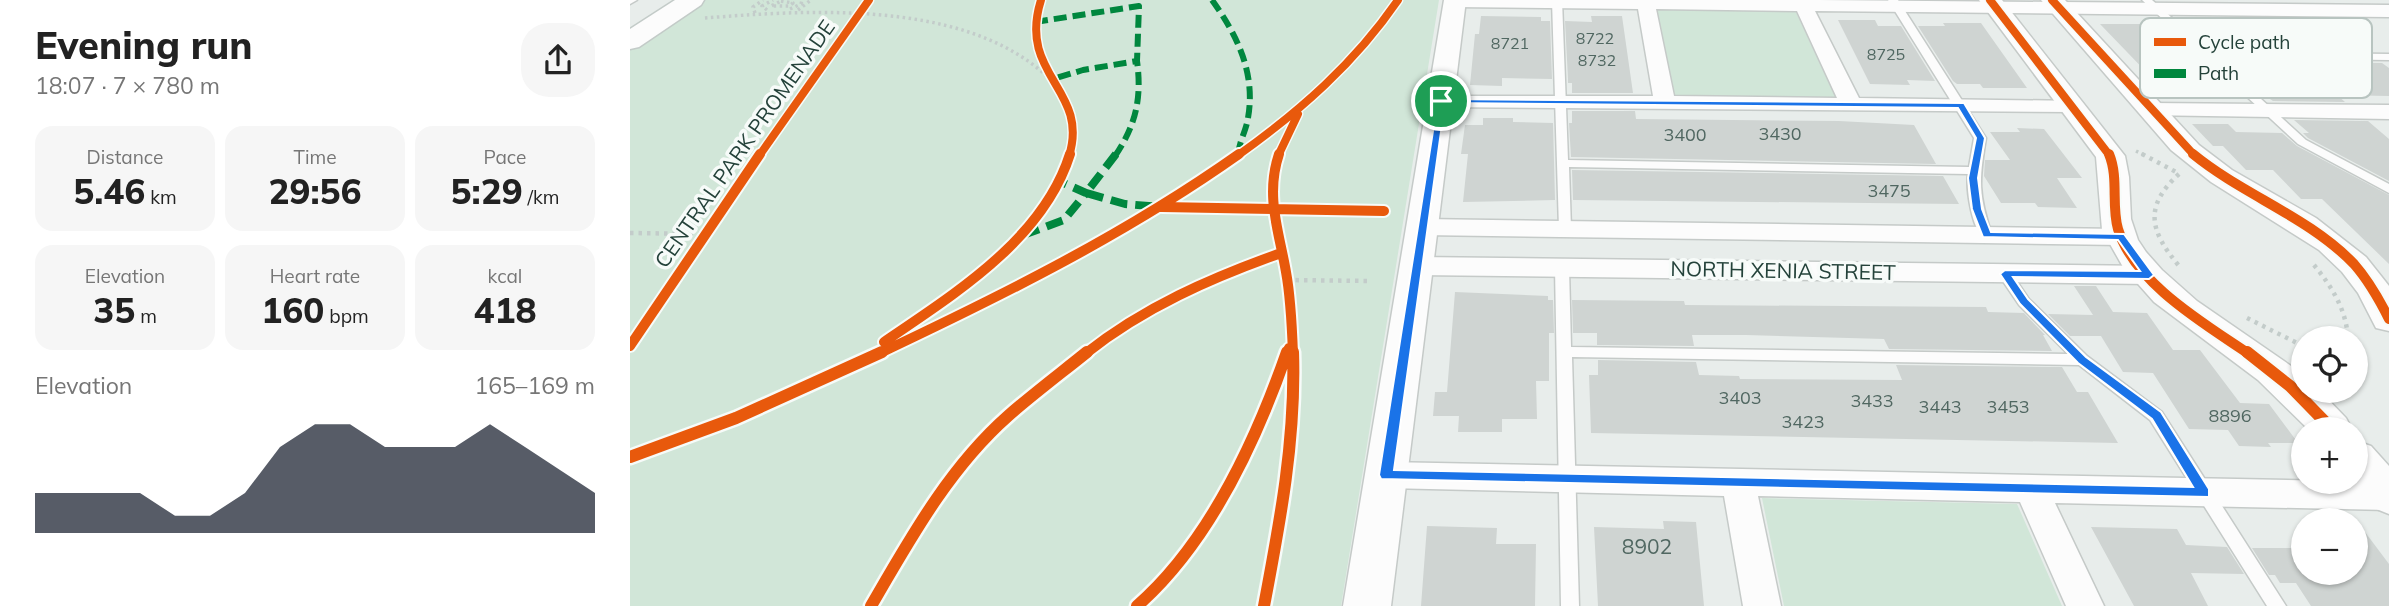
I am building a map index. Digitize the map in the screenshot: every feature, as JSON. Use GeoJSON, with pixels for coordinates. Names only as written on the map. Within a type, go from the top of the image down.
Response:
{"type":"FeatureCollection","features":[{"type":"Feature","properties":{"kind":"main road"},"geometry":{"type":"LineString","coordinates":[[630,18],[657,0]]}},
{"type":"Feature","properties":{"kind":"main road"},"geometry":{"type":"LineString","coordinates":[[630,41],[698,9]]}},
{"type":"Feature","properties":{"kind":"street"},"geometry":{"type":"LineString","coordinates":[[2360,0],[2385,14]]}},
{"type":"Feature","properties":{"kind":"street"},"geometry":{"type":"LineString","coordinates":[[1367,606],[1455,1],[1803,5],[2152,4],[2385,14]]}},
{"type":"Feature","properties":{"kind":"street"},"geometry":{"type":"LineString","coordinates":[[1646,4],[1665,103]]}},
{"type":"Feature","properties":{"kind":"street"},"geometry":{"type":"LineString","coordinates":[[1992,4],[2102,143],[2112,163],[2113,208],[2121,237],[2149,275],[2178,304],[2290,385],[2321,417]]}},
{"type":"Feature","properties":{"kind":"street"},"geometry":{"type":"LineString","coordinates":[[2055,4],[2140,98]]}},
{"type":"Feature","properties":{"kind":"street"},"geometry":{"type":"LineString","coordinates":[[1803,5],[1851,104]]}},
{"type":"Feature","properties":{"kind":"street"},"geometry":{"type":"LineString","coordinates":[[2140,98],[2203,162],[2303,222],[2342,253],[2368,281],[2389,319]]}},
{"type":"Feature","properties":{"kind":"street"},"geometry":{"type":"LineString","coordinates":[[1441,101],[2072,106]]}},
{"type":"Feature","properties":{"kind":"street"},"geometry":{"type":"LineString","coordinates":[[2151,110],[2389,112]]}},
{"type":"Feature","properties":{"kind":"street","name":"NORTH XENIA STREET"},"geometry":{"type":"LineString","coordinates":[[1422,227],[2121,237]]}},
{"type":"Feature","properties":{"kind":"street","name":"NORTH XENIA STREET"},"geometry":{"type":"LineString","coordinates":[[1417,266],[2149,275]]}},
{"type":"Feature","properties":{"kind":"street"},"geometry":{"type":"LineString","coordinates":[[2368,471],[2389,496]]}},
{"type":"Feature","properties":{"kind":"street"},"geometry":{"type":"LineString","coordinates":[[1386,475],[2389,496]]}},
{"type":"Feature","properties":{"kind":"street"},"geometry":{"type":"LineString","coordinates":[[1738,482],[1762,606]]}},
{"type":"Feature","properties":{"kind":"street"},"geometry":{"type":"LineString","coordinates":[[2031,489],[2085,606]]}},
{"type":"Feature","properties":{"kind":"lane"},"geometry":{"type":"LineString","coordinates":[[1557,1],[1565,229]]}},
{"type":"Feature","properties":{"kind":"lane"},"geometry":{"type":"LineString","coordinates":[[1895,3],[1980,138],[1973,178],[1977,209],[1986,235]]}},
{"type":"Feature","properties":{"kind":"lane"},"geometry":{"type":"LineString","coordinates":[[2152,4],[2167,18]]}},
{"type":"Feature","properties":{"kind":"lane"},"geometry":{"type":"LineString","coordinates":[[2253,98],[2312,148],[2389,189]]}},
{"type":"Feature","properties":{"kind":"lane"},"geometry":{"type":"LineString","coordinates":[[1563,163],[1975,171]]}},
{"type":"Feature","properties":{"kind":"lane"},"geometry":{"type":"LineString","coordinates":[[1562,268],[1570,606]]}},
{"type":"Feature","properties":{"kind":"lane"},"geometry":{"type":"LineString","coordinates":[[2005,274],[2024,302],[2082,360],[2156,416],[2277,606]]}},
{"type":"Feature","properties":{"kind":"lane"},"geometry":{"type":"LineString","coordinates":[[1564,352],[2082,360]]}},
{"type":"Feature","properties":{"kind":"path"},"geometry":{"type":"LineString","coordinates":[[756,13],[753,7],[763,0]]}},
{"type":"Feature","properties":{"kind":"path"},"geometry":{"type":"LineString","coordinates":[[773,0],[762,8],[784,13],[802,0]]}},
{"type":"Feature","properties":{"kind":"path"},"geometry":{"type":"LineString","coordinates":[[796,11],[811,0]]}},
{"type":"Feature","properties":{"kind":"path"},"geometry":{"type":"LineString","coordinates":[[1041,0],[1035,16],[1035,32],[1044,68]]}},
{"type":"Feature","properties":{"kind":"path"},"geometry":{"type":"LineString","coordinates":[[698,9],[756,13],[862,11],[926,18],[982,32],[1019,50],[1044,68],[1063,92],[1073,125],[1072,147],[1055,189],[1009,248],[977,277],[832,376],[1007,292],[1162,207],[1218,170],[1302,108],[1368,42],[1398,0]]}},
{"type":"Feature","properties":{"kind":"path"},"geometry":{"type":"LineString","coordinates":[[756,13],[789,6],[793,1],[781,1],[771,6],[789,6]]}},
{"type":"Feature","properties":{"kind":"path"},"geometry":{"type":"LineString","coordinates":[[1288,132],[1302,108]]}},
{"type":"Feature","properties":{"kind":"path"},"geometry":{"type":"LineString","coordinates":[[2180,174],[2161,190],[2152,210],[2158,236],[2184,271]]}},
{"type":"Feature","properties":{"kind":"path"},"geometry":{"type":"LineString","coordinates":[[1162,207],[1384,211]]}},
{"type":"Feature","properties":{"kind":"path"},"geometry":{"type":"LineString","coordinates":[[630,233],[704,234]]}},
{"type":"Feature","properties":{"kind":"path"},"geometry":{"type":"LineString","coordinates":[[1284,267],[1289,294]]}},
{"type":"Feature","properties":{"kind":"path"},"geometry":{"type":"LineString","coordinates":[[1287,280],[1370,281]]}},
{"type":"Feature","properties":{"kind":"path"},"geometry":{"type":"LineString","coordinates":[[2242,315],[2291,339]]}},
{"type":"Feature","properties":{"kind":"path"},"geometry":{"type":"LineString","coordinates":[[1292,321],[1293,363]]}},
{"type":"Feature","properties":{"kind":"path"},"geometry":{"type":"LineString","coordinates":[[1138,606],[1151,595],[1189,547],[1225,494],[1271,401],[1293,335]]}},
{"type":"Feature","properties":{"kind":"green space"},"geometry":{"type":"Polygon","coordinates":[[[702,0],[1439,0],[1341,606],[630,606],[630,48],[702,0]]]}},
{"type":"Feature","properties":{"kind":"green space"},"geometry":{"type":"Polygon","coordinates":[[[1656,8],[1795,10],[1836,98],[1675,96],[1656,8]]]}},
{"type":"Feature","properties":{"kind":"green space"},"geometry":{"type":"Polygon","coordinates":[[[1762,498],[2017,504],[2062,606],[1784,606],[1762,498]]]}},
{"type":"Feature","properties":{"kind":"building"},"geometry":{"type":"Polygon","coordinates":[[[1481,16],[1541,17],[1541,21],[1550,21],[1552,79],[1502,78],[1502,86],[1470,85],[1475,34],[1479,34],[1481,16]]]}},
{"type":"Feature","properties":{"kind":"building"},"geometry":{"type":"Polygon","coordinates":[[[1591,16],[1622,16],[1633,93],[1572,93],[1572,83],[1568,83],[1565,21],[1592,22],[1591,16]]]}},
{"type":"Feature","properties":{"kind":"building"},"geometry":{"type":"Polygon","coordinates":[[[1838,20],[1875,20],[1878,26],[1901,26],[1935,81],[1907,80],[1910,85],[1870,84],[1838,20]]]}},
{"type":"Feature","properties":{"kind":"building"},"geometry":{"type":"Polygon","coordinates":[[[1943,23],[1981,23],[2027,88],[1983,88],[1980,84],[1957,84],[1953,81],[1918,26],[1945,26],[1943,23]]]}},
{"type":"Feature","properties":{"kind":"building"},"geometry":{"type":"Polygon","coordinates":[[[2100,24],[2140,24],[2140,65],[2100,24]]]}},
{"type":"Feature","properties":{"kind":"building"},"geometry":{"type":"Polygon","coordinates":[[[2372,63],[2382,63],[2389,68],[2389,96],[2372,96],[2372,63]]]}},
{"type":"Feature","properties":{"kind":"building"},"geometry":{"type":"Polygon","coordinates":[[[2268,98],[2340,98],[2345,102],[2273,101],[2268,98]]]}},
{"type":"Feature","properties":{"kind":"building"},"geometry":{"type":"Polygon","coordinates":[[[1572,111],[1635,111],[1636,119],[1839,121],[1914,125],[1936,164],[1571,157],[1569,123],[1572,123],[1572,111]]]}},
{"type":"Feature","properties":{"kind":"building"},"geometry":{"type":"Polygon","coordinates":[[[1483,118],[1513,118],[1513,122],[1553,123],[1555,200],[1463,202],[1468,154],[1461,154],[1465,125],[1483,125],[1483,118]]]}},
{"type":"Feature","properties":{"kind":"building"},"geometry":{"type":"Polygon","coordinates":[[[2294,120],[2368,121],[2389,139],[2389,181],[2308,138],[2303,133],[2309,133],[2294,120]]]}},
{"type":"Feature","properties":{"kind":"building"},"geometry":{"type":"Polygon","coordinates":[[[2192,124],[2228,124],[2236,132],[2282,133],[2297,146],[2389,195],[2389,264],[2322,199],[2301,199],[2273,170],[2246,170],[2223,146],[2213,146],[2192,124]]]}},
{"type":"Feature","properties":{"kind":"building"},"geometry":{"type":"Polygon","coordinates":[[[2017,128],[2044,129],[2082,178],[2057,178],[2077,208],[2038,207],[2035,203],[2001,203],[1984,176],[1985,160],[2010,160],[1990,132],[2020,132],[2017,128]]]}},
{"type":"Feature","properties":{"kind":"building"},"geometry":{"type":"Polygon","coordinates":[[[1572,170],[1943,176],[1959,204],[1573,200],[1572,170]]]}},
{"type":"Feature","properties":{"kind":"building"},"geometry":{"type":"Polygon","coordinates":[[[2074,286],[2096,286],[2113,312],[2147,313],[2173,350],[2200,350],[2240,403],[2269,404],[2291,434],[2291,443],[2268,443],[2271,447],[2239,446],[2228,430],[2189,429],[2153,373],[2123,372],[2101,336],[2070,336],[2048,314],[2093,315],[2074,286]]]}},
{"type":"Feature","properties":{"kind":"building"},"geometry":{"type":"Polygon","coordinates":[[[1455,292],[1548,296],[1548,300],[1553,300],[1554,333],[1549,333],[1549,381],[1536,381],[1537,419],[1502,419],[1502,432],[1458,432],[1459,416],[1433,416],[1435,392],[1447,392],[1455,292]]]}},
{"type":"Feature","properties":{"kind":"building"},"geometry":{"type":"Polygon","coordinates":[[[1572,300],[1684,301],[1685,305],[1986,307],[1988,312],[2024,313],[2045,335],[2052,351],[1889,349],[1884,339],[1746,335],[1692,335],[1694,346],[1597,345],[1597,333],[1573,333],[1572,300]]]}},
{"type":"Feature","properties":{"kind":"building"},"geometry":{"type":"Polygon","coordinates":[[[1598,360],[1696,362],[1699,375],[1739,376],[1740,379],[1902,380],[1896,365],[2062,367],[2077,392],[2088,392],[2118,443],[1591,433],[1589,375],[1598,375],[1598,360]]]}},
{"type":"Feature","properties":{"kind":"building"},"geometry":{"type":"Polygon","coordinates":[[[1663,521],[1696,522],[1704,606],[1598,606],[1594,527],[1664,529],[1663,521]]]}},
{"type":"Feature","properties":{"kind":"building"},"geometry":{"type":"Polygon","coordinates":[[[1427,526],[1497,528],[1496,544],[1536,544],[1535,606],[1421,606],[1427,526]]]}},
{"type":"Feature","properties":{"kind":"building"},"geometry":{"type":"Polygon","coordinates":[[[2091,527],[2177,529],[2186,545],[2227,547],[2244,574],[2191,573],[2208,606],[2134,606],[2091,527]]]}},
{"type":"Feature","properties":{"kind":"building"},"geometry":{"type":"Polygon","coordinates":[[[2368,536],[2389,564],[2389,606],[2311,606],[2297,585],[2368,585],[2368,536]]]}},
{"type":"Feature","properties":{"kind":"building"},"geometry":{"type":"Polygon","coordinates":[[[2252,548],[2291,548],[2291,583],[2280,583],[2275,575],[2269,575],[2252,548]]]}},
{"type":"Feature","properties":{"kind":"marked path"},"geometry":{"type":"LineString","coordinates":[[1212,0],[1237,41],[1250,86],[1247,123],[1238,155]]}},
{"type":"Feature","properties":{"kind":"marked path"},"geometry":{"type":"LineString","coordinates":[[1035,22],[1139,6],[1137,61],[1083,70],[1053,79]]}},
{"type":"Feature","properties":{"kind":"marked path"},"geometry":{"type":"LineString","coordinates":[[1137,61],[1140,89],[1134,121],[1121,147],[1086,193],[1125,204],[1160,207]]}},
{"type":"Feature","properties":{"kind":"marked path"},"geometry":{"type":"LineString","coordinates":[[1023,235],[1064,220],[1086,193],[1059,181]]}},
{"type":"Feature","properties":{"kind":"cycle path","name":"CENTRAL PARK PROMENADE"},"geometry":{"type":"LineString","coordinates":[[630,346],[704,234],[869,0]]}},
{"type":"Feature","properties":{"kind":"cycle path"},"geometry":{"type":"LineString","coordinates":[[884,342],[978,274],[1011,244],[1041,211],[1062,177],[1073,143],[1070,108],[1044,68],[1038,51],[1036,25],[1041,0]]}},
{"type":"Feature","properties":{"kind":"cycle path"},"geometry":{"type":"LineString","coordinates":[[630,457],[736,418],[840,372],[995,298],[1123,230],[1204,179],[1308,101],[1366,44],[1398,0]]}},
{"type":"Feature","properties":{"kind":"cycle path"},"geometry":{"type":"LineString","coordinates":[[1990,0],[2110,156],[2118,230],[2135,260],[2166,294],[2281,378],[2321,417]]}},
{"type":"Feature","properties":{"kind":"cycle path"},"geometry":{"type":"LineString","coordinates":[[2052,0],[2189,151],[2222,176],[2304,225],[2354,264],[2374,289],[2389,319]]}},
{"type":"Feature","properties":{"kind":"cycle path"},"geometry":{"type":"LineString","coordinates":[[1264,606],[1288,471],[1294,390],[1288,283],[1271,198],[1277,160],[1298,114]]}},
{"type":"Feature","properties":{"kind":"cycle path"},"geometry":{"type":"LineString","coordinates":[[1162,207],[1384,211]]}},
{"type":"Feature","properties":{"kind":"cycle path"},"geometry":{"type":"LineString","coordinates":[[871,606],[923,517],[968,459],[1007,417],[1104,339],[1160,303],[1223,274],[1281,253]]}},
{"type":"Feature","properties":{"kind":"cycle path"},"geometry":{"type":"LineString","coordinates":[[1137,606],[1180,558],[1230,484],[1268,404],[1289,348]]}},
{"type":"Feature","properties":{"kind":"route"},"geometry":{"type":"LineString","coordinates":[[1441,101],[1961,105],[1980,138],[1979,156],[1973,178],[1977,209],[1986,235],[2121,237],[2149,275],[2005,274],[2024,302],[2082,360],[2156,416],[2204,493],[1386,475],[1441,101]]}}]}
